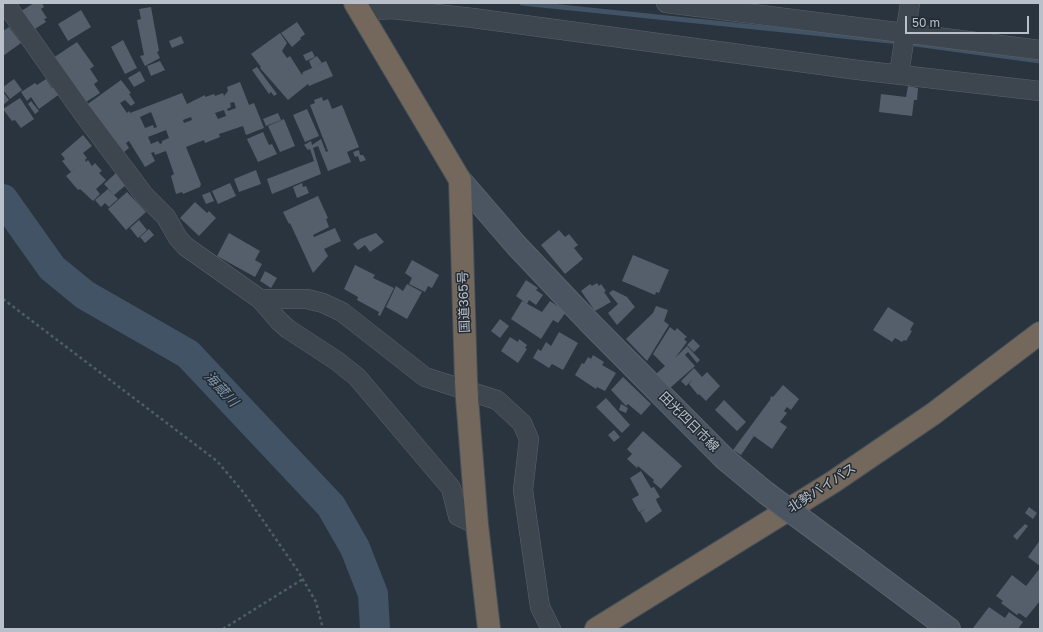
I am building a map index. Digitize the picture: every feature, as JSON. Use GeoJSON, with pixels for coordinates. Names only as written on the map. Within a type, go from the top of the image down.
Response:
{"type":"FeatureCollection","features":[{"type":"Feature","properties":{"kind":"highway","name":"国道365号"},"geometry":{"type":"LineString","coordinates":[[358,7],[460,180],[467,389],[477,525],[489,629]]}},
{"type":"Feature","properties":{"kind":"highway","name":"北勢バイパス"},"geometry":{"type":"LineString","coordinates":[[596,629],[833,482],[933,414],[1040,333]]}},
{"type":"Feature","properties":{"kind":"main road","name":"田光四日市線"},"geometry":{"type":"LineString","coordinates":[[460,180],[516,245],[589,322],[725,459],[766,493],[949,629]]}},
{"type":"Feature","properties":{"kind":"street"},"geometry":{"type":"LineString","coordinates":[[5,3],[82,112],[144,195],[166,217],[178,238],[185,246],[260,299],[288,329],[337,361],[357,377],[452,488],[458,516],[477,525]]}},
{"type":"Feature","properties":{"kind":"street"},"geometry":{"type":"LineString","coordinates":[[666,3],[1040,50]]}},
{"type":"Feature","properties":{"kind":"street"},"geometry":{"type":"LineString","coordinates":[[899,74],[907,33],[910,3]]}},
{"type":"Feature","properties":{"kind":"street"},"geometry":{"type":"LineString","coordinates":[[358,7],[392,9],[473,18],[630,40],[1040,91]]}},
{"type":"Feature","properties":{"kind":"street"},"geometry":{"type":"LineString","coordinates":[[260,299],[307,299],[336,309],[425,377],[497,400],[508,408],[522,423],[529,439],[523,490],[540,607],[551,629]]}},
{"type":"Feature","properties":{"kind":"path"},"geometry":{"type":"LineString","coordinates":[[3,299],[218,461],[244,494],[303,579],[316,602],[323,629]]}},
{"type":"Feature","properties":{"kind":"path"},"geometry":{"type":"LineString","coordinates":[[223,629],[303,579]]}},
{"type":"Feature","properties":{"kind":"building"},"geometry":{"type":"Polygon","coordinates":[[[34,3],[42,3],[44,7],[41,9],[47,18],[44,19],[46,22],[30,32],[18,13],[34,3]]]}},
{"type":"Feature","properties":{"kind":"building"},"geometry":{"type":"Polygon","coordinates":[[[151,7],[159,51],[157,52],[160,58],[145,66],[140,56],[144,55],[137,20],[141,19],[139,9],[151,7]]]}},
{"type":"Feature","properties":{"kind":"building"},"geometry":{"type":"Polygon","coordinates":[[[81,10],[91,27],[68,41],[58,24],[81,10]]]}},
{"type":"Feature","properties":{"kind":"building"},"geometry":{"type":"Polygon","coordinates":[[[297,22],[305,34],[292,47],[281,33],[297,22]]]}},
{"type":"Feature","properties":{"kind":"building"},"geometry":{"type":"Polygon","coordinates":[[[9,27],[21,43],[3,56],[3,31],[9,27]]]}},
{"type":"Feature","properties":{"kind":"building"},"geometry":{"type":"Polygon","coordinates":[[[280,33],[287,43],[282,51],[287,58],[290,56],[302,75],[303,72],[312,68],[309,61],[317,56],[322,63],[326,61],[333,76],[309,86],[308,84],[288,100],[260,68],[261,67],[251,54],[280,33]]]}},
{"type":"Feature","properties":{"kind":"building"},"geometry":{"type":"Polygon","coordinates":[[[181,36],[184,43],[172,48],[169,41],[181,36]]]}},
{"type":"Feature","properties":{"kind":"building"},"geometry":{"type":"Polygon","coordinates":[[[123,40],[137,68],[125,74],[111,47],[123,40]]]}},
{"type":"Feature","properties":{"kind":"building"},"geometry":{"type":"Polygon","coordinates":[[[77,42],[94,66],[90,69],[98,81],[94,84],[100,93],[86,102],[53,58],[77,42]]]}},
{"type":"Feature","properties":{"kind":"building"},"geometry":{"type":"Polygon","coordinates":[[[312,51],[315,57],[306,61],[303,55],[312,51]]]}},
{"type":"Feature","properties":{"kind":"building"},"geometry":{"type":"Polygon","coordinates":[[[160,61],[165,70],[151,76],[147,66],[160,61]]]}},
{"type":"Feature","properties":{"kind":"building"},"geometry":{"type":"Polygon","coordinates":[[[257,67],[277,94],[274,96],[271,92],[269,94],[252,70],[257,67]]]}},
{"type":"Feature","properties":{"kind":"building"},"geometry":{"type":"Polygon","coordinates":[[[140,71],[145,81],[134,87],[128,78],[140,71]]]}},
{"type":"Feature","properties":{"kind":"building"},"geometry":{"type":"Polygon","coordinates":[[[14,79],[22,90],[10,99],[3,90],[3,87],[14,79]]]}},
{"type":"Feature","properties":{"kind":"building"},"geometry":{"type":"Polygon","coordinates":[[[46,79],[52,88],[56,85],[61,93],[39,109],[31,97],[27,101],[21,92],[35,83],[37,85],[46,79]]]}},
{"type":"Feature","properties":{"kind":"building"},"geometry":{"type":"Polygon","coordinates":[[[121,80],[131,93],[129,94],[135,103],[131,106],[125,100],[120,103],[127,113],[182,93],[187,104],[205,95],[205,97],[214,94],[215,96],[223,93],[224,96],[228,91],[227,87],[240,82],[249,105],[254,103],[264,128],[246,135],[243,126],[219,134],[220,137],[205,143],[204,140],[186,147],[201,184],[200,187],[183,194],[182,192],[176,194],[171,176],[174,174],[166,151],[155,155],[154,152],[151,153],[155,161],[145,167],[129,141],[126,143],[129,148],[124,152],[116,141],[112,144],[85,106],[121,80]],[[234,102],[230,103],[231,107],[227,109],[228,111],[236,108],[234,102]],[[224,110],[215,113],[218,119],[226,116],[224,110]],[[151,112],[140,117],[145,128],[153,125],[154,128],[157,127],[151,112]],[[191,117],[183,120],[184,123],[192,120],[191,117]],[[166,130],[148,137],[151,144],[158,141],[160,144],[162,141],[169,138],[166,130]]]}},
{"type":"Feature","properties":{"kind":"building"},"geometry":{"type":"Polygon","coordinates":[[[908,86],[918,88],[917,100],[914,100],[912,116],[879,112],[881,94],[906,97],[908,86]]]}},
{"type":"Feature","properties":{"kind":"building"},"geometry":{"type":"Polygon","coordinates":[[[3,92],[9,100],[3,105],[3,92]]]}},
{"type":"Feature","properties":{"kind":"building"},"geometry":{"type":"Polygon","coordinates":[[[322,97],[323,101],[328,99],[332,109],[342,105],[359,147],[347,152],[351,162],[328,171],[318,146],[313,148],[321,174],[272,194],[267,179],[314,161],[310,149],[308,150],[304,145],[311,141],[312,145],[321,139],[326,152],[328,151],[310,105],[315,103],[314,100],[322,97]]]}},
{"type":"Feature","properties":{"kind":"building"},"geometry":{"type":"Polygon","coordinates":[[[20,98],[34,119],[21,128],[15,120],[12,121],[3,109],[20,98]]]}},
{"type":"Feature","properties":{"kind":"building"},"geometry":{"type":"Polygon","coordinates":[[[31,101],[39,111],[35,114],[28,104],[31,101]]]}},
{"type":"Feature","properties":{"kind":"building"},"geometry":{"type":"Polygon","coordinates":[[[307,109],[319,136],[305,142],[293,115],[307,109]]]}},
{"type":"Feature","properties":{"kind":"building"},"geometry":{"type":"Polygon","coordinates":[[[278,113],[281,120],[266,126],[263,119],[278,113]]]}},
{"type":"Feature","properties":{"kind":"building"},"geometry":{"type":"Polygon","coordinates":[[[284,119],[295,146],[280,152],[268,126],[284,119]]]}},
{"type":"Feature","properties":{"kind":"building"},"geometry":{"type":"Polygon","coordinates":[[[263,132],[269,145],[272,144],[277,154],[258,162],[247,139],[263,132]]]}},
{"type":"Feature","properties":{"kind":"building"},"geometry":{"type":"Polygon","coordinates":[[[83,135],[92,146],[83,153],[87,158],[85,160],[86,162],[88,160],[92,166],[95,163],[102,171],[99,173],[106,180],[96,189],[100,194],[93,201],[80,189],[78,190],[66,176],[71,172],[62,161],[65,159],[61,154],[83,135]]]}},
{"type":"Feature","properties":{"kind":"building"},"geometry":{"type":"Polygon","coordinates":[[[359,150],[360,155],[363,155],[366,160],[360,162],[358,156],[355,157],[353,152],[359,150]]]}},
{"type":"Feature","properties":{"kind":"building"},"geometry":{"type":"Polygon","coordinates":[[[256,170],[261,184],[239,192],[234,179],[256,170]]]}},
{"type":"Feature","properties":{"kind":"building"},"geometry":{"type":"Polygon","coordinates":[[[116,173],[126,185],[114,195],[104,184],[116,173]]]}},
{"type":"Feature","properties":{"kind":"building"},"geometry":{"type":"Polygon","coordinates":[[[230,183],[236,196],[218,204],[212,191],[230,183]]]}},
{"type":"Feature","properties":{"kind":"building"},"geometry":{"type":"Polygon","coordinates":[[[302,183],[303,187],[306,186],[309,193],[297,198],[293,187],[302,183]]]}},
{"type":"Feature","properties":{"kind":"building"},"geometry":{"type":"Polygon","coordinates":[[[108,189],[118,199],[109,207],[105,203],[101,207],[95,200],[108,189]]]}},
{"type":"Feature","properties":{"kind":"building"},"geometry":{"type":"Polygon","coordinates":[[[127,192],[146,212],[126,230],[108,209],[127,192]]]}},
{"type":"Feature","properties":{"kind":"building"},"geometry":{"type":"Polygon","coordinates":[[[210,192],[214,201],[206,204],[202,195],[210,192]]]}},
{"type":"Feature","properties":{"kind":"building"},"geometry":{"type":"Polygon","coordinates":[[[318,196],[328,218],[326,219],[329,227],[313,235],[314,237],[335,228],[341,241],[324,249],[328,256],[313,273],[290,223],[289,224],[283,212],[318,196]]]}},
{"type":"Feature","properties":{"kind":"building"},"geometry":{"type":"Polygon","coordinates":[[[195,202],[207,213],[209,211],[216,218],[199,236],[180,218],[195,202]]]}},
{"type":"Feature","properties":{"kind":"building"},"geometry":{"type":"Polygon","coordinates":[[[139,220],[147,230],[138,238],[130,228],[139,220]]]}},
{"type":"Feature","properties":{"kind":"building"},"geometry":{"type":"Polygon","coordinates":[[[149,229],[154,235],[145,243],[140,237],[149,229]]]}},
{"type":"Feature","properties":{"kind":"building"},"geometry":{"type":"Polygon","coordinates":[[[559,230],[565,237],[569,234],[578,245],[574,248],[583,259],[565,274],[541,245],[559,230]]]}},
{"type":"Feature","properties":{"kind":"building"},"geometry":{"type":"Polygon","coordinates":[[[229,233],[260,251],[255,260],[262,264],[255,277],[217,256],[229,233]]]}},
{"type":"Feature","properties":{"kind":"building"},"geometry":{"type":"Polygon","coordinates":[[[376,233],[384,242],[370,252],[365,245],[358,250],[353,244],[360,239],[376,233]]]}},
{"type":"Feature","properties":{"kind":"building"},"geometry":{"type":"Polygon","coordinates":[[[633,255],[669,270],[659,293],[656,292],[655,295],[622,281],[633,255]]]}},
{"type":"Feature","properties":{"kind":"building"},"geometry":{"type":"Polygon","coordinates":[[[412,260],[439,275],[432,288],[428,286],[425,292],[409,284],[412,278],[405,273],[412,260]]]}},
{"type":"Feature","properties":{"kind":"building"},"geometry":{"type":"Polygon","coordinates":[[[355,265],[375,275],[373,278],[394,288],[380,316],[378,315],[379,312],[357,300],[358,297],[344,289],[355,265]]]}},
{"type":"Feature","properties":{"kind":"building"},"geometry":{"type":"Polygon","coordinates":[[[265,271],[277,278],[271,288],[260,281],[265,271]]]}},
{"type":"Feature","properties":{"kind":"building"},"geometry":{"type":"Polygon","coordinates":[[[526,280],[538,288],[536,290],[543,295],[536,305],[529,300],[527,304],[516,296],[526,280]]]}},
{"type":"Feature","properties":{"kind":"building"},"geometry":{"type":"Polygon","coordinates":[[[597,283],[599,286],[601,284],[606,291],[604,292],[611,302],[595,311],[581,291],[590,284],[592,286],[597,283]]]}},
{"type":"Feature","properties":{"kind":"building"},"geometry":{"type":"Polygon","coordinates":[[[407,284],[422,292],[407,319],[386,307],[396,286],[403,291],[407,284]]]}},
{"type":"Feature","properties":{"kind":"building"},"geometry":{"type":"Polygon","coordinates":[[[613,290],[627,297],[635,307],[617,325],[608,313],[618,304],[609,293],[613,290]]]}},
{"type":"Feature","properties":{"kind":"building"},"geometry":{"type":"Polygon","coordinates":[[[522,301],[542,312],[550,301],[566,312],[558,323],[553,320],[541,339],[511,319],[522,301]]]}},
{"type":"Feature","properties":{"kind":"building"},"geometry":{"type":"Polygon","coordinates":[[[656,306],[668,310],[664,321],[669,325],[647,361],[626,339],[653,313],[656,306]]]}},
{"type":"Feature","properties":{"kind":"building"},"geometry":{"type":"Polygon","coordinates":[[[888,307],[914,323],[910,330],[912,331],[906,341],[904,340],[902,342],[895,338],[892,342],[873,330],[888,307]]]}},
{"type":"Feature","properties":{"kind":"building"},"geometry":{"type":"Polygon","coordinates":[[[500,319],[509,326],[500,338],[491,331],[500,319]]]}},
{"type":"Feature","properties":{"kind":"building"},"geometry":{"type":"Polygon","coordinates":[[[670,327],[675,331],[677,328],[687,337],[684,339],[687,342],[675,358],[687,346],[700,360],[697,363],[688,352],[685,355],[695,366],[670,388],[656,374],[665,366],[653,354],[670,327]]]}},
{"type":"Feature","properties":{"kind":"building"},"geometry":{"type":"Polygon","coordinates":[[[559,332],[578,343],[563,370],[552,364],[549,368],[533,358],[538,349],[541,351],[546,342],[551,346],[559,332]]]}},
{"type":"Feature","properties":{"kind":"building"},"geometry":{"type":"Polygon","coordinates":[[[510,337],[518,342],[519,339],[527,345],[525,348],[527,349],[518,363],[501,351],[510,337]]]}},
{"type":"Feature","properties":{"kind":"building"},"geometry":{"type":"Polygon","coordinates":[[[693,339],[700,346],[694,352],[687,345],[693,339]]]}},
{"type":"Feature","properties":{"kind":"building"},"geometry":{"type":"Polygon","coordinates":[[[593,355],[604,362],[602,365],[616,373],[605,391],[597,387],[596,389],[575,375],[582,363],[584,364],[588,357],[591,359],[593,355]]]}},
{"type":"Feature","properties":{"kind":"building"},"geometry":{"type":"Polygon","coordinates":[[[694,368],[702,377],[707,372],[720,386],[706,401],[699,394],[698,395],[689,384],[693,379],[686,386],[681,381],[694,368]]]}},
{"type":"Feature","properties":{"kind":"building"},"geometry":{"type":"Polygon","coordinates":[[[623,377],[651,404],[641,415],[628,404],[626,406],[611,390],[623,377]]]}},
{"type":"Feature","properties":{"kind":"building"},"geometry":{"type":"Polygon","coordinates":[[[783,385],[799,399],[791,410],[787,407],[784,411],[787,413],[780,422],[787,427],[772,449],[754,436],[741,455],[733,450],[770,400],[771,396],[773,397],[783,385]]]}},
{"type":"Feature","properties":{"kind":"building"},"geometry":{"type":"Polygon","coordinates":[[[606,398],[630,425],[622,433],[596,407],[606,398]]]}},
{"type":"Feature","properties":{"kind":"building"},"geometry":{"type":"Polygon","coordinates":[[[724,400],[746,422],[737,431],[715,410],[724,400]]]}},
{"type":"Feature","properties":{"kind":"building"},"geometry":{"type":"Polygon","coordinates":[[[621,404],[628,408],[626,413],[619,410],[621,404]]]}},
{"type":"Feature","properties":{"kind":"building"},"geometry":{"type":"Polygon","coordinates":[[[614,430],[620,437],[614,442],[608,435],[614,430]]]}},
{"type":"Feature","properties":{"kind":"building"},"geometry":{"type":"Polygon","coordinates":[[[643,431],[682,466],[661,489],[653,482],[654,480],[638,466],[637,468],[627,459],[632,454],[627,449],[643,431]]]}},
{"type":"Feature","properties":{"kind":"building"},"geometry":{"type":"Polygon","coordinates":[[[641,471],[651,488],[654,487],[660,497],[656,499],[662,511],[646,523],[640,512],[647,508],[639,512],[632,499],[639,495],[630,478],[641,471]]]}},
{"type":"Feature","properties":{"kind":"building"},"geometry":{"type":"Polygon","coordinates":[[[1029,507],[1037,513],[1033,519],[1025,513],[1029,507]]]}},
{"type":"Feature","properties":{"kind":"building"},"geometry":{"type":"Polygon","coordinates":[[[1025,524],[1028,526],[1017,540],[1013,536],[1025,524]]]}},
{"type":"Feature","properties":{"kind":"building"},"geometry":{"type":"Polygon","coordinates":[[[1040,540],[1040,566],[1028,557],[1040,540]]]}},
{"type":"Feature","properties":{"kind":"building"},"geometry":{"type":"Polygon","coordinates":[[[1040,568],[1040,601],[1026,618],[1019,613],[1017,615],[1001,603],[1003,601],[996,596],[1012,575],[1026,586],[1040,568]]]}},
{"type":"Feature","properties":{"kind":"building"},"geometry":{"type":"Polygon","coordinates":[[[989,607],[1005,618],[1009,612],[1023,622],[1018,629],[973,628],[989,607]]]}},
{"type":"Feature","properties":{"kind":"waterway"},"geometry":{"type":"LineString","coordinates":[[522,3],[900,42]]}},
{"type":"Feature","properties":{"kind":"waterway"},"geometry":{"type":"LineString","coordinates":[[908,43],[1040,61]]}},
{"type":"Feature","properties":{"kind":"waterway","name":"海蔵川"},"geometry":{"type":"LineString","coordinates":[[3,199],[52,268],[85,295],[188,354],[331,506],[355,548],[373,594],[375,629]]}}]}
